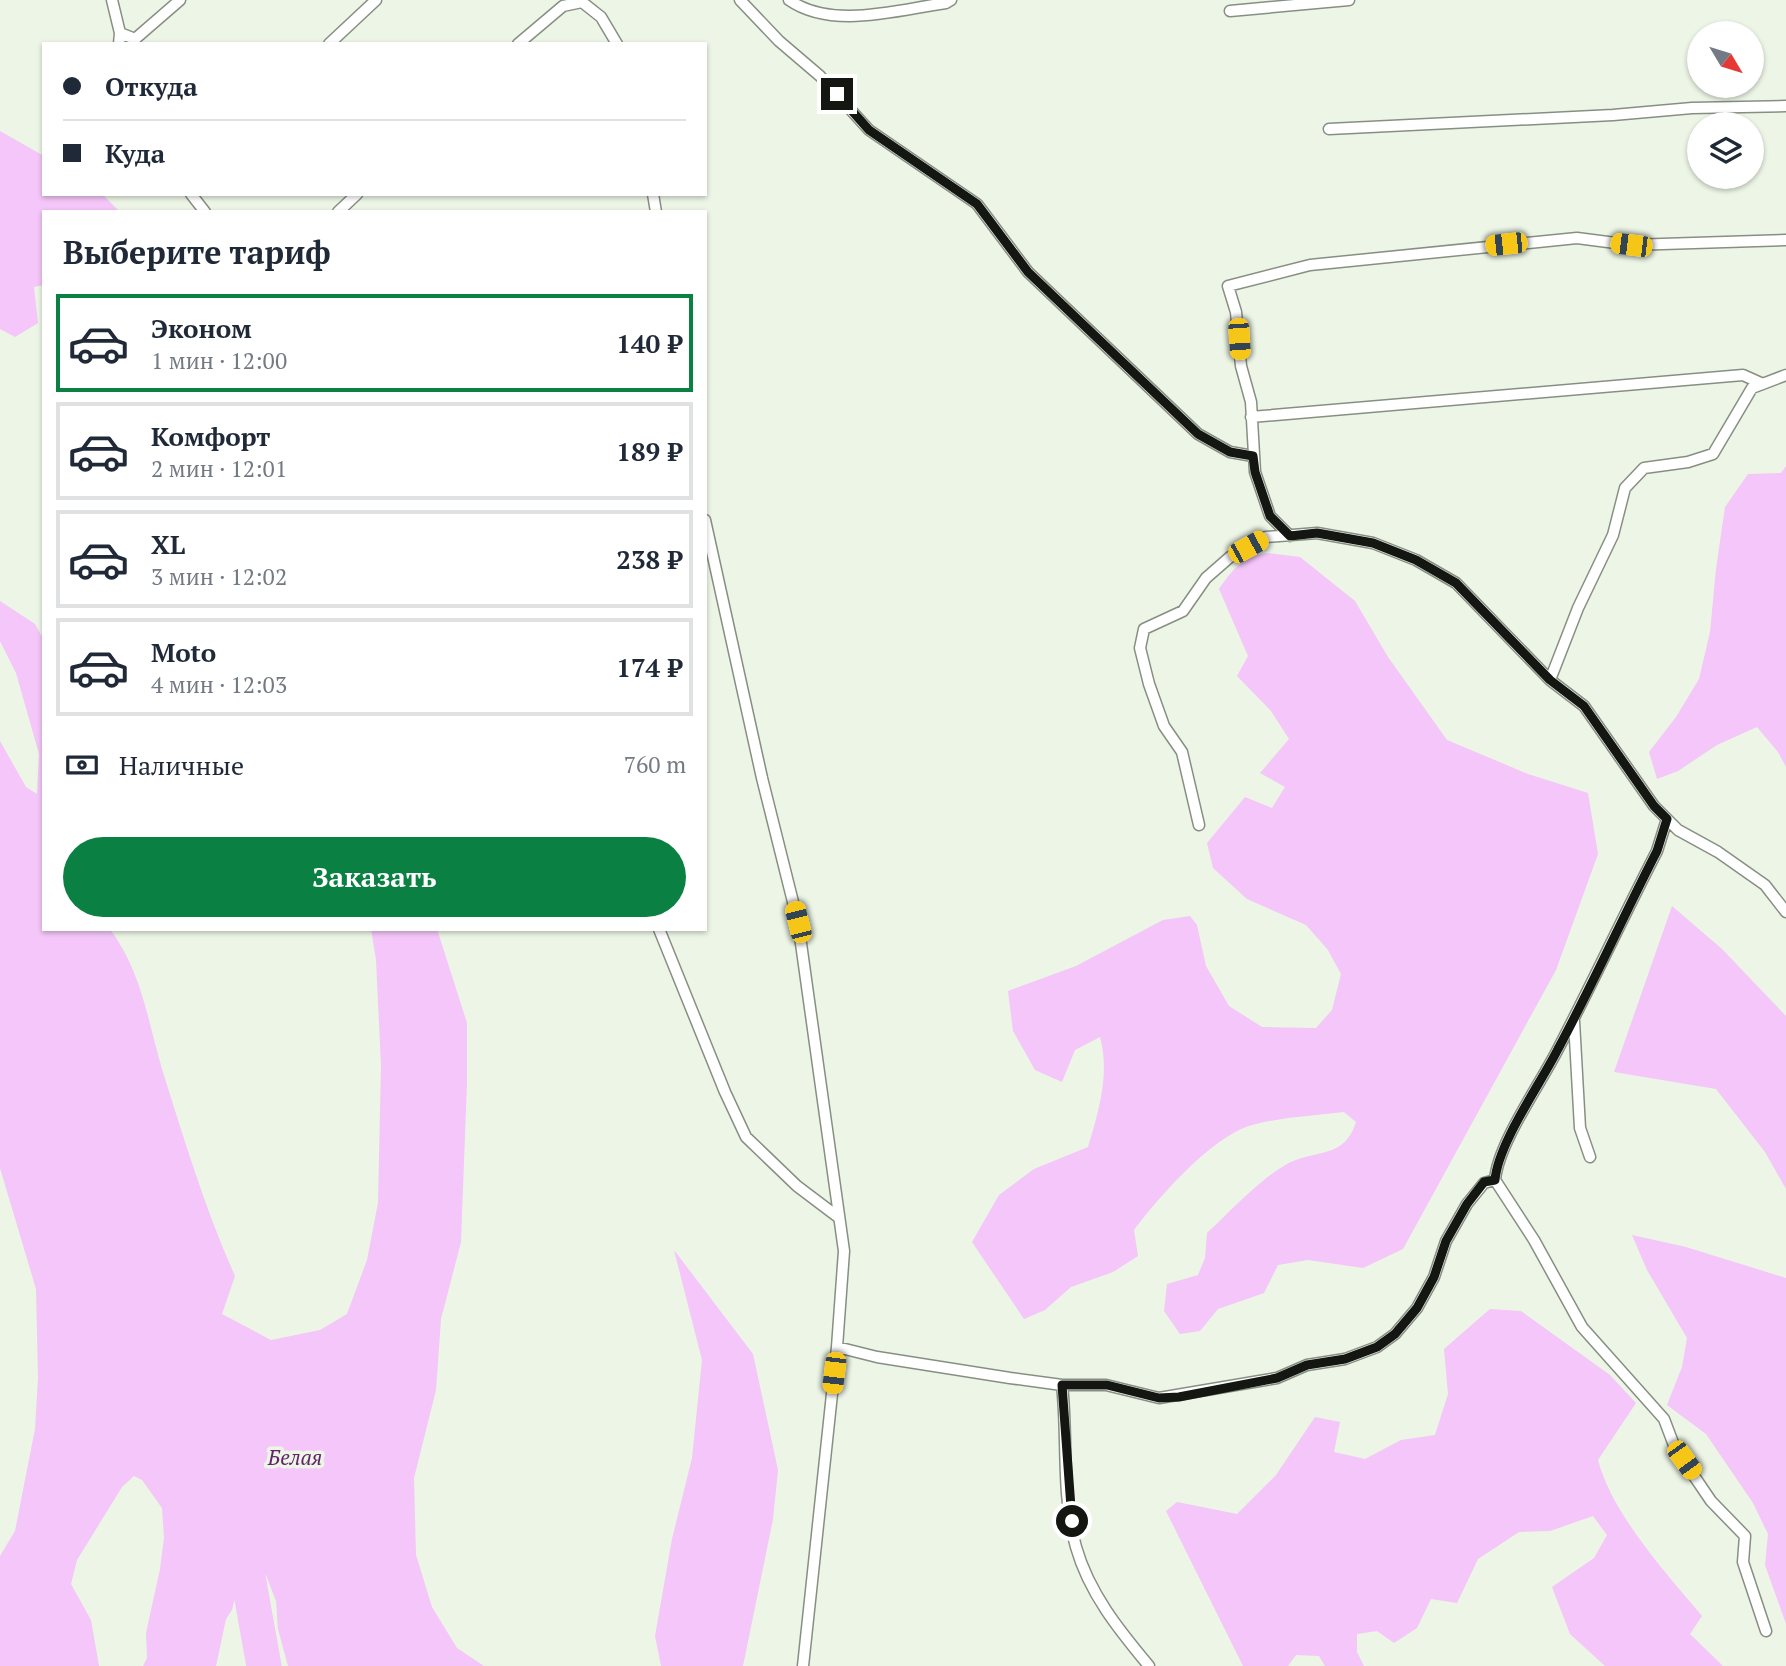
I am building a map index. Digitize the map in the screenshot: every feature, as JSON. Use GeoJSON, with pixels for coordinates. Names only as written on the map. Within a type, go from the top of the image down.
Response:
{"type":"FeatureCollection","features":[{"type":"Feature","properties":{"kind":"lane"},"geometry":{"type":"LineString","coordinates":[[112,0],[119,38],[138,41],[180,0]]}},
{"type":"Feature","properties":{"kind":"lane"},"geometry":{"type":"LineString","coordinates":[[331,42],[376,0]]}},
{"type":"Feature","properties":{"kind":"lane"},"geometry":{"type":"LineString","coordinates":[[740,0],[779,41],[820,76],[869,130],[977,204],[1028,272],[1198,434],[1230,452],[1253,456]]}},
{"type":"Feature","properties":{"kind":"lane"},"geometry":{"type":"LineString","coordinates":[[789,0],[804,10],[846,16],[946,4],[951,0]]}},
{"type":"Feature","properties":{"kind":"lane"},"geometry":{"type":"LineString","coordinates":[[1230,11],[1349,0]]}},
{"type":"Feature","properties":{"kind":"lane"},"geometry":{"type":"LineString","coordinates":[[520,42],[563,6],[582,2],[601,17],[616,42]]}},
{"type":"Feature","properties":{"kind":"lane"},"geometry":{"type":"LineString","coordinates":[[1329,129],[1613,115],[1692,108],[1786,106]]}},
{"type":"Feature","properties":{"kind":"lane"},"geometry":{"type":"LineString","coordinates":[[193,196],[203,210]]}},
{"type":"Feature","properties":{"kind":"lane"},"geometry":{"type":"LineString","coordinates":[[340,210],[355,196]]}},
{"type":"Feature","properties":{"kind":"lane"},"geometry":{"type":"LineString","coordinates":[[1290,536],[1270,516],[1255,472],[1251,402],[1241,366],[1236,312],[1228,285],[1310,265],[1577,238],[1631,245],[1786,240]]}},
{"type":"Feature","properties":{"kind":"lane"},"geometry":{"type":"LineString","coordinates":[[1251,417],[1743,375],[1763,384]]}},
{"type":"Feature","properties":{"kind":"lane"},"geometry":{"type":"LineString","coordinates":[[1550,680],[1578,608],[1613,535],[1625,488],[1644,468],[1688,462],[1713,454],[1752,388],[1786,375]]}},
{"type":"Feature","properties":{"kind":"lane"},"geometry":{"type":"LineString","coordinates":[[707,529],[762,778],[798,922],[844,1251],[837,1347],[803,1666]]}},
{"type":"Feature","properties":{"kind":"lane"},"geometry":{"type":"LineString","coordinates":[[1199,825],[1182,752],[1164,726],[1149,684],[1140,648],[1144,629],[1183,611],[1206,579],[1230,557],[1266,537],[1317,533],[1362,541],[1416,560],[1456,583],[1550,680],[1584,706],[1654,806],[1678,830],[1718,852],[1765,885],[1786,912]]}},
{"type":"Feature","properties":{"kind":"lane"},"geometry":{"type":"LineString","coordinates":[[1667,819],[1657,851],[1574,1018],[1505,1148],[1496,1169],[1495,1180],[1534,1240],[1582,1327],[1664,1419],[1675,1448],[1711,1501],[1745,1536],[1743,1562],[1766,1631]]}},
{"type":"Feature","properties":{"kind":"lane"},"geometry":{"type":"LineString","coordinates":[[660,931],[724,1092],[746,1137],[797,1186],[838,1217]]}},
{"type":"Feature","properties":{"kind":"lane"},"geometry":{"type":"LineString","coordinates":[[1574,1018],[1580,1128],[1590,1157]]}},
{"type":"Feature","properties":{"kind":"lane"},"geometry":{"type":"LineString","coordinates":[[837,1347],[877,1357],[1062,1385],[1107,1385],[1159,1398],[1179,1397],[1277,1378],[1307,1365],[1345,1359],[1377,1347],[1395,1334],[1417,1308],[1434,1277],[1446,1241],[1467,1204],[1484,1182],[1495,1180]]}},
{"type":"Feature","properties":{"kind":"lane"},"geometry":{"type":"LineString","coordinates":[[1062,1385],[1067,1426],[1068,1496],[1076,1547],[1093,1590],[1115,1626],[1149,1666]]}},
{"type":"Feature","properties":{"kind":"water"},"geometry":{"type":"Polygon","coordinates":[[[0,131],[42,155],[42,196],[104,196],[118,210],[42,210],[42,285],[34,287],[38,323],[15,337],[0,329],[0,131]]]}},
{"type":"Feature","properties":{"kind":"water"},"geometry":{"type":"Polygon","coordinates":[[[1786,466],[1786,767],[1778,752],[1757,727],[1717,745],[1678,771],[1657,779],[1649,752],[1676,717],[1699,679],[1710,632],[1725,507],[1748,474],[1781,473],[1786,466]]]}},
{"type":"Feature","properties":{"kind":"water"},"geometry":{"type":"Polygon","coordinates":[[[1268,553],[1300,557],[1355,601],[1388,657],[1447,740],[1528,774],[1588,793],[1598,854],[1556,970],[1403,1249],[1363,1268],[1308,1260],[1278,1265],[1264,1293],[1218,1309],[1200,1331],[1180,1334],[1164,1311],[1167,1284],[1198,1275],[1205,1258],[1207,1233],[1249,1193],[1285,1165],[1332,1150],[1346,1141],[1356,1122],[1344,1112],[1274,1120],[1236,1132],[1187,1170],[1134,1230],[1138,1256],[1113,1272],[1071,1287],[1045,1310],[1024,1319],[972,1242],[999,1195],[1034,1169],[1088,1147],[1099,1106],[1104,1064],[1100,1037],[1075,1050],[1062,1082],[1035,1070],[1013,1031],[1008,991],[1076,966],[1163,920],[1190,916],[1197,925],[1206,966],[1229,1006],[1262,1027],[1316,1028],[1332,1010],[1341,974],[1328,950],[1306,925],[1247,899],[1213,868],[1207,843],[1245,797],[1272,808],[1285,787],[1260,773],[1289,739],[1271,711],[1237,676],[1248,656],[1219,589],[1245,560],[1268,553]]]}},
{"type":"Feature","properties":{"kind":"water","name":"Белая"},"geometry":{"type":"Polygon","coordinates":[[[0,601],[35,624],[42,636],[42,931],[111,931],[130,962],[187,1148],[235,1276],[222,1314],[271,1340],[320,1330],[347,1314],[367,1260],[378,1203],[381,1065],[376,960],[371,931],[438,931],[467,1023],[467,1082],[461,1242],[441,1319],[436,1390],[414,1478],[416,1555],[432,1607],[457,1648],[484,1666],[288,1666],[278,1629],[276,1601],[266,1575],[239,1580],[232,1610],[226,1619],[216,1666],[143,1666],[147,1658],[146,1633],[164,1538],[162,1508],[142,1480],[134,1476],[122,1487],[77,1560],[71,1584],[91,1620],[99,1666],[0,1666],[0,1556],[15,1531],[35,1429],[38,1378],[36,1289],[0,1168],[0,741],[26,787],[37,794],[39,754],[16,673],[0,641],[0,601]]]}},
{"type":"Feature","properties":{"kind":"water"},"geometry":{"type":"Polygon","coordinates":[[[1672,906],[1722,949],[1786,1016],[1786,1189],[1765,1152],[1716,1089],[1614,1072],[1672,906]]]}},
{"type":"Feature","properties":{"kind":"water"},"geometry":{"type":"Polygon","coordinates":[[[1632,1235],[1686,1247],[1786,1278],[1786,1624],[1765,1565],[1768,1534],[1753,1503],[1706,1434],[1667,1405],[1682,1367],[1687,1338],[1647,1270],[1632,1235]]]}},
{"type":"Feature","properties":{"kind":"water"},"geometry":{"type":"Polygon","coordinates":[[[674,1250],[753,1354],[778,1470],[773,1519],[743,1666],[661,1666],[655,1636],[672,1539],[692,1458],[702,1360],[674,1250]]]}},
{"type":"Feature","properties":{"kind":"water"},"geometry":{"type":"Polygon","coordinates":[[[1490,1309],[1521,1311],[1610,1375],[1636,1403],[1598,1460],[1615,1501],[1628,1522],[1702,1616],[1690,1634],[1723,1666],[1605,1666],[1570,1634],[1552,1587],[1594,1558],[1607,1535],[1593,1516],[1550,1531],[1519,1532],[1478,1559],[1457,1603],[1431,1599],[1417,1628],[1394,1643],[1377,1631],[1357,1634],[1357,1652],[1364,1666],[1325,1666],[1319,1656],[1296,1655],[1288,1666],[1243,1666],[1166,1511],[1177,1502],[1237,1514],[1276,1475],[1315,1417],[1340,1422],[1334,1452],[1365,1459],[1401,1440],[1435,1435],[1448,1394],[1444,1349],[1490,1309]]]}},
{"type":"Feature","properties":{"kind":"waterway","name":"Белая"},"geometry":{"type":"LineString","coordinates":[[240,1532],[264,1666]]}},
{"type":"Feature","properties":{"kind":"route"},"geometry":{"type":"LineString","coordinates":[[837,94],[869,130],[977,204],[1028,272],[1198,434],[1230,452],[1253,456],[1255,472],[1270,516],[1290,536],[1317,533],[1373,543],[1416,560],[1456,583],[1550,680],[1584,706],[1654,806],[1667,819],[1657,851],[1558,1051],[1505,1148],[1496,1169],[1495,1180],[1484,1182],[1467,1204],[1446,1241],[1434,1277],[1417,1308],[1395,1334],[1377,1347],[1345,1359],[1307,1365],[1277,1378],[1179,1397],[1159,1398],[1132,1394],[1107,1385],[1062,1385],[1067,1426],[1068,1496],[1072,1521]]}}]}
